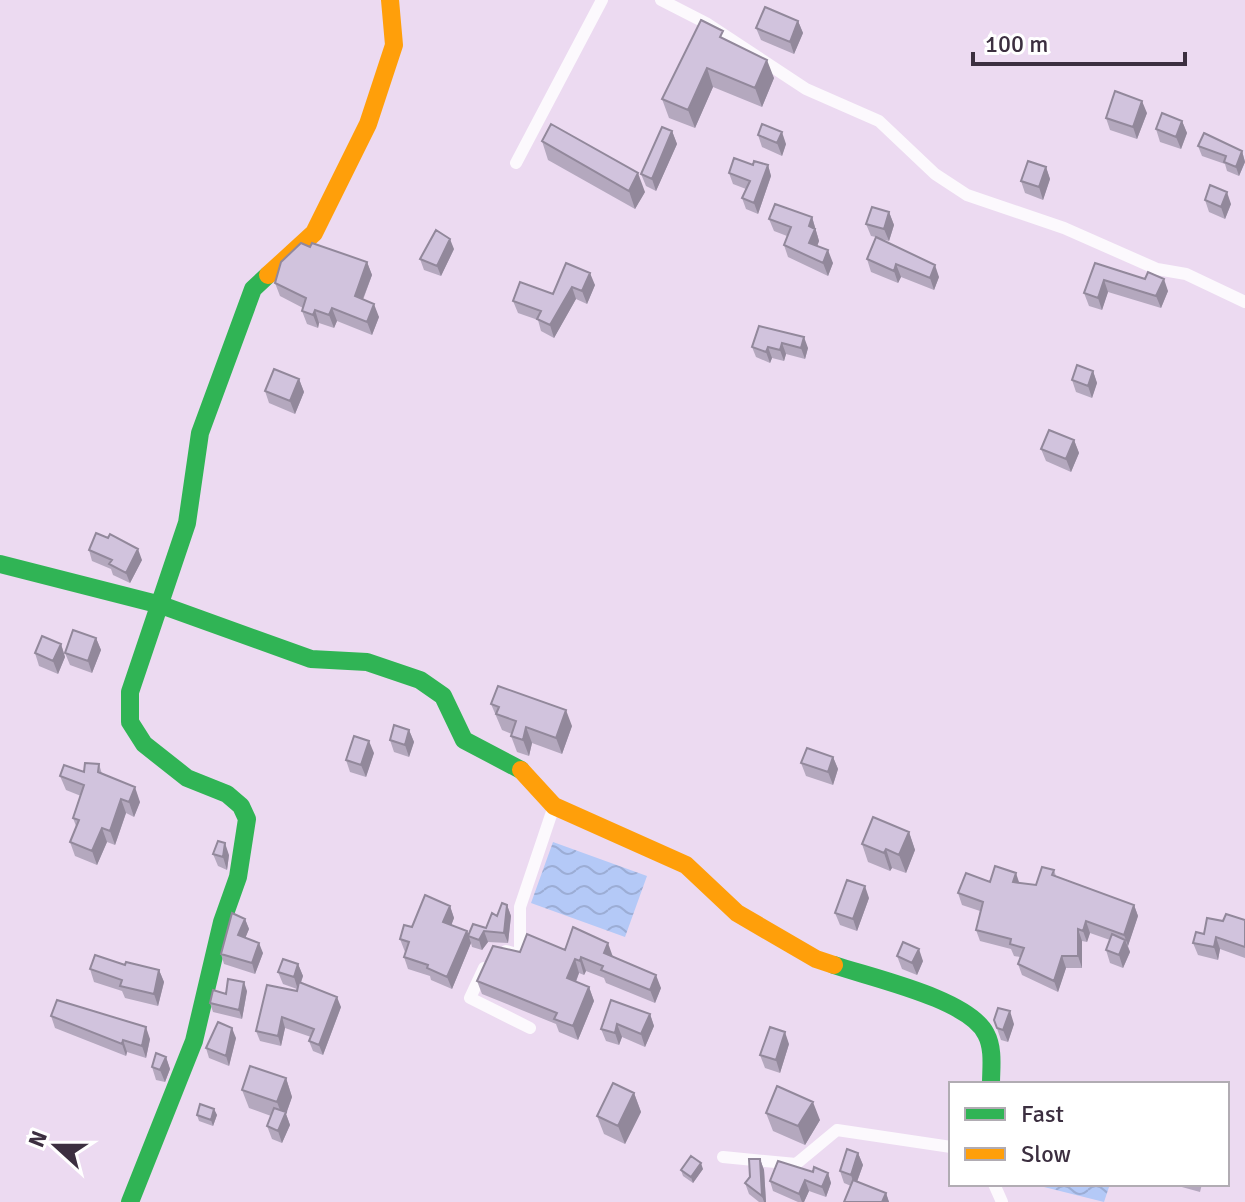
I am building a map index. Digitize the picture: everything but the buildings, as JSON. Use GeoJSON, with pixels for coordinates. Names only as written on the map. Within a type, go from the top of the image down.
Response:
{"type":"FeatureCollection","features":[{"type":"Feature","properties":{"kind":"street"},"geometry":{"type":"LineString","coordinates":[[130,1202],[194,1041],[222,922],[238,877],[247,819],[241,806],[227,794],[187,778],[144,744],[130,722],[130,692],[187,523],[200,433],[253,289],[314,233],[368,124],[394,45],[390,0]]}},
{"type":"Feature","properties":{"kind":"street"},"geometry":{"type":"LineString","coordinates":[[516,163],[602,0]]}},
{"type":"Feature","properties":{"kind":"street"},"geometry":{"type":"LineString","coordinates":[[661,0],[706,23],[806,89],[879,121],[906,143],[935,174],[967,195],[1064,228],[1157,269],[1186,274],[1245,302]]}},
{"type":"Feature","properties":{"kind":"street"},"geometry":{"type":"LineString","coordinates":[[0,564],[161,605],[311,659],[367,662],[420,680],[443,696],[464,740],[526,773],[554,806],[686,865],[737,913],[816,959],[964,1010],[985,1026],[991,1041],[991,1082]]}},
{"type":"Feature","properties":{"kind":"street"},"geometry":{"type":"LineString","coordinates":[[530,1028],[470,998],[490,955],[520,955],[520,907],[554,806]]}},
{"type":"Feature","properties":{"kind":"street"},"geometry":{"type":"LineString","coordinates":[[723,1157],[796,1164],[837,1130],[949,1147]]}},
{"type":"Feature","properties":{"kind":"water"},"geometry":{"type":"Polygon","coordinates":[[[553,842],[647,876],[625,937],[531,903],[553,842]]]}},
{"type":"Feature","properties":{"kind":"water"},"geometry":{"type":"Polygon","coordinates":[[[1040,1186],[1109,1186],[1104,1202],[1040,1186]]]}},
{"type":"Feature","properties":{"kind":"traffic: fast"},"geometry":{"type":"LineString","coordinates":[[130,1202],[194,1041],[222,922],[238,877],[247,819],[241,806],[227,794],[187,778],[144,744],[130,722],[130,692],[187,523],[200,433],[253,289],[268,275]]}},
{"type":"Feature","properties":{"kind":"traffic: fast"},"geometry":{"type":"LineString","coordinates":[[0,564],[161,605],[311,659],[367,662],[420,680],[443,696],[464,740],[521,770]]}},
{"type":"Feature","properties":{"kind":"traffic: fast"},"geometry":{"type":"LineString","coordinates":[[834,965],[918,991],[960,1010],[986,1034],[992,1059],[991,1082]]}},
{"type":"Feature","properties":{"kind":"traffic: slow"},"geometry":{"type":"LineString","coordinates":[[268,275],[314,233],[368,124],[394,45],[390,0]]}},
{"type":"Feature","properties":{"kind":"traffic: slow"},"geometry":{"type":"LineString","coordinates":[[521,770],[554,806],[686,865],[737,913],[816,959],[834,965]]}}]}
